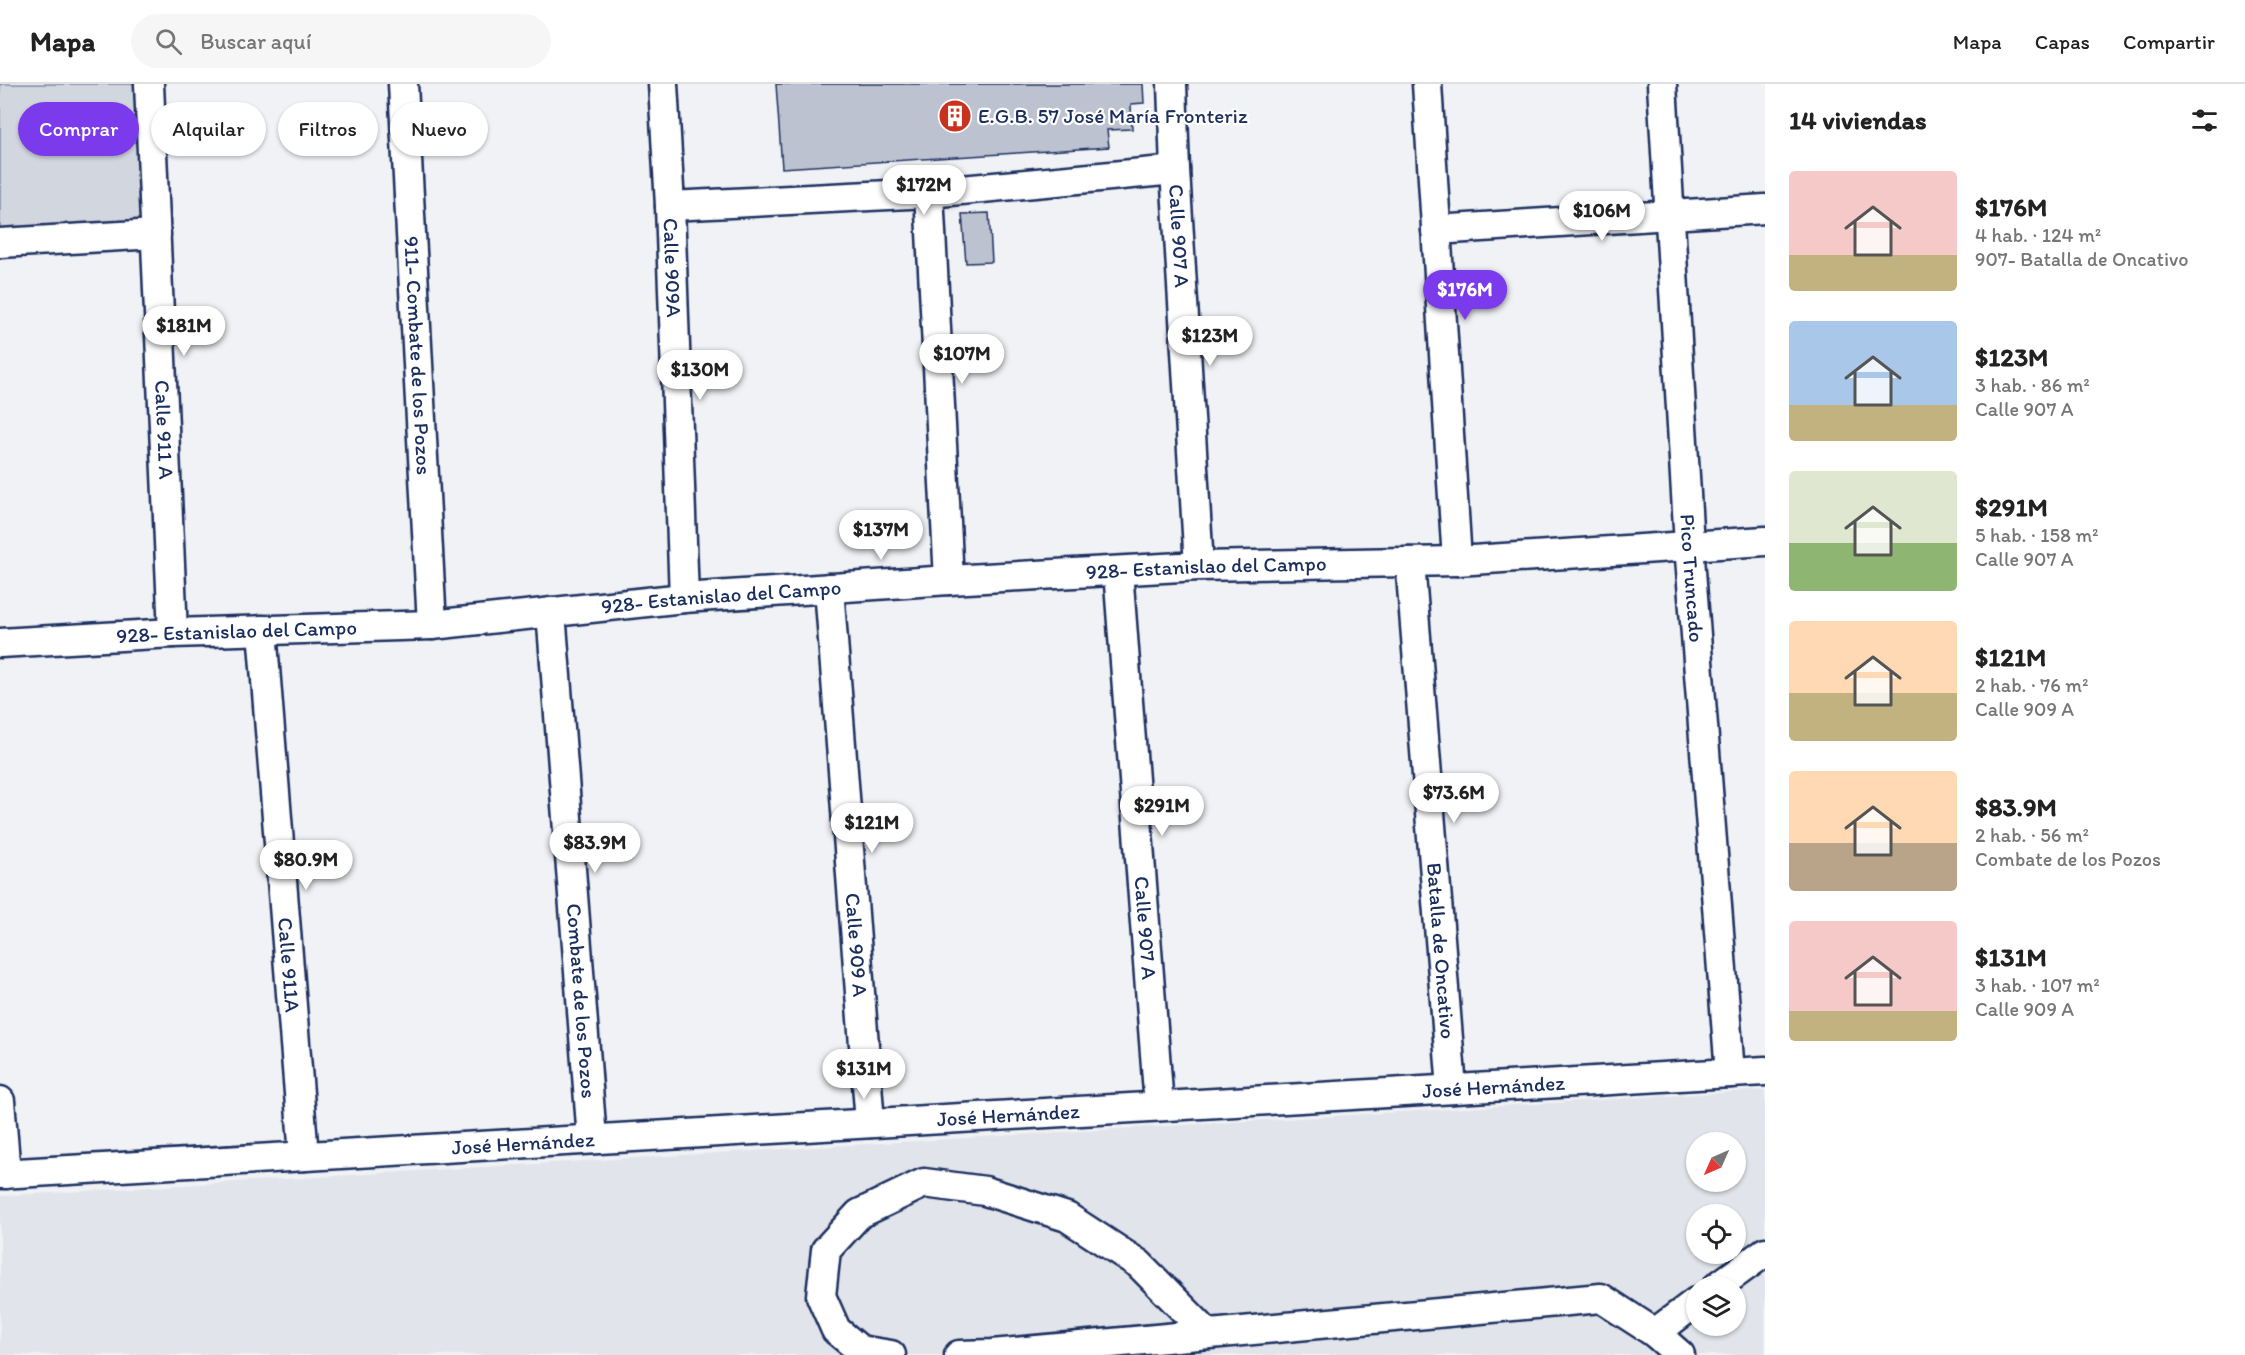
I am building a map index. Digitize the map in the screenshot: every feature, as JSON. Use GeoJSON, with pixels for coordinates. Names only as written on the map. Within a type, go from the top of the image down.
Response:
{"type":"FeatureCollection","features":[{"type":"Feature","properties":{"kind":"street","name":"Calle 911 A"},"geometry":{"type":"LineString","coordinates":[[149,84],[173,633]]}},
{"type":"Feature","properties":{"kind":"street","name":"911- Combate de los Pozos"},"geometry":{"type":"LineString","coordinates":[[403,84],[432,625]]}},
{"type":"Feature","properties":{"kind":"street","name":"Calle 909A"},"geometry":{"type":"LineString","coordinates":[[663,84],[684,598]]}},
{"type":"Feature","properties":{"kind":"street","name":"Calle 907 A"},"geometry":{"type":"LineString","coordinates":[[1172,84],[1175,170],[1199,566]]}},
{"type":"Feature","properties":{"kind":"street"},"geometry":{"type":"LineString","coordinates":[[1427,84],[1457,561]]}},
{"type":"Feature","properties":{"kind":"street","name":"Pico Truncado"},"geometry":{"type":"LineString","coordinates":[[1662,84],[1689,544],[1730,1073]]}},
{"type":"Feature","properties":{"kind":"street"},"geometry":{"type":"LineString","coordinates":[[669,206],[929,193],[1175,170]]}},
{"type":"Feature","properties":{"kind":"street"},"geometry":{"type":"LineString","coordinates":[[929,193],[949,580]]}},
{"type":"Feature","properties":{"kind":"street"},"geometry":{"type":"LineString","coordinates":[[1436,230],[1765,208]]}},
{"type":"Feature","properties":{"kind":"street"},"geometry":{"type":"LineString","coordinates":[[0,243],[156,234]]}},
{"type":"Feature","properties":{"kind":"street","name":"928- Estanislao del Campo"},"geometry":{"type":"LineString","coordinates":[[0,643],[173,633],[432,625],[684,598],[949,580],[1199,566],[1457,561],[1689,544],[1765,541]]}},
{"type":"Feature","properties":{"kind":"street","name":"Batalla de Oncativo"},"geometry":{"type":"LineString","coordinates":[[1410,562],[1452,1089]]}},
{"type":"Feature","properties":{"kind":"street","name":"Calle 907 A"},"geometry":{"type":"LineString","coordinates":[[1118,571],[1159,1106]]}},
{"type":"Feature","properties":{"kind":"street","name":"Calle 909 A"},"geometry":{"type":"LineString","coordinates":[[829,588],[870,1123]]}},
{"type":"Feature","properties":{"kind":"street","name":"Combate de los Pozos"},"geometry":{"type":"LineString","coordinates":[[551,612],[592,1139]]}},
{"type":"Feature","properties":{"kind":"street","name":"Calle 911A"},"geometry":{"type":"LineString","coordinates":[[262,630],[304,1156]]}},
{"type":"Feature","properties":{"kind":"street","name":"José Hernández"},"geometry":{"type":"LineString","coordinates":[[3,1174],[1765,1071]]}},
{"type":"Feature","properties":{"kind":"street"},"geometry":{"type":"LineString","coordinates":[[0,1101],[3,1174]]}},
{"type":"Feature","properties":{"kind":"street"},"geometry":{"type":"LineString","coordinates":[[891,1355],[860,1350],[836,1330],[820,1296],[826,1250],[859,1214],[924,1183],[985,1191],[1067,1217],[1139,1264],[1208,1334]]}},
{"type":"Feature","properties":{"kind":"street"},"geometry":{"type":"LineString","coordinates":[[1732,1276],[1765,1252]]}},
{"type":"Feature","properties":{"kind":"street"},"geometry":{"type":"LineString","coordinates":[[959,1355],[992,1354],[1601,1298],[1655,1333],[1680,1355]]}},
{"type":"Feature","properties":{"kind":"street"},"geometry":{"type":"LineString","coordinates":[[1655,1333],[1686,1310]]}},
{"type":"Feature","properties":{"kind":"shaded area"},"geometry":{"type":"Polygon","coordinates":[[[0,84],[149,84],[156,234],[0,243],[0,84]]]}},
{"type":"Feature","properties":{"kind":"shaded area"},"geometry":{"type":"Polygon","coordinates":[[[1765,1090],[1765,1355],[0,1355],[0,1196],[1765,1090]]]}},
{"type":"Feature","properties":{"kind":"building","name":"E.G.B. 57 José María Fronteriz"},"geometry":{"type":"Polygon","coordinates":[[[776,84],[1143,84],[1144,103],[1131,104],[1132,129],[1107,130],[1109,147],[782,168],[776,84]]]}},
{"type":"Feature","properties":{"kind":"building"},"geometry":{"type":"Polygon","coordinates":[[[989,213],[992,262],[966,263],[962,214],[989,213]]]}},
{"type":"Feature","properties":{"kind":"place","name":"E.G.B. 57 José María Fronteriz"},"geometry":{"type":"Point","coordinates":[955,116]}}]}
